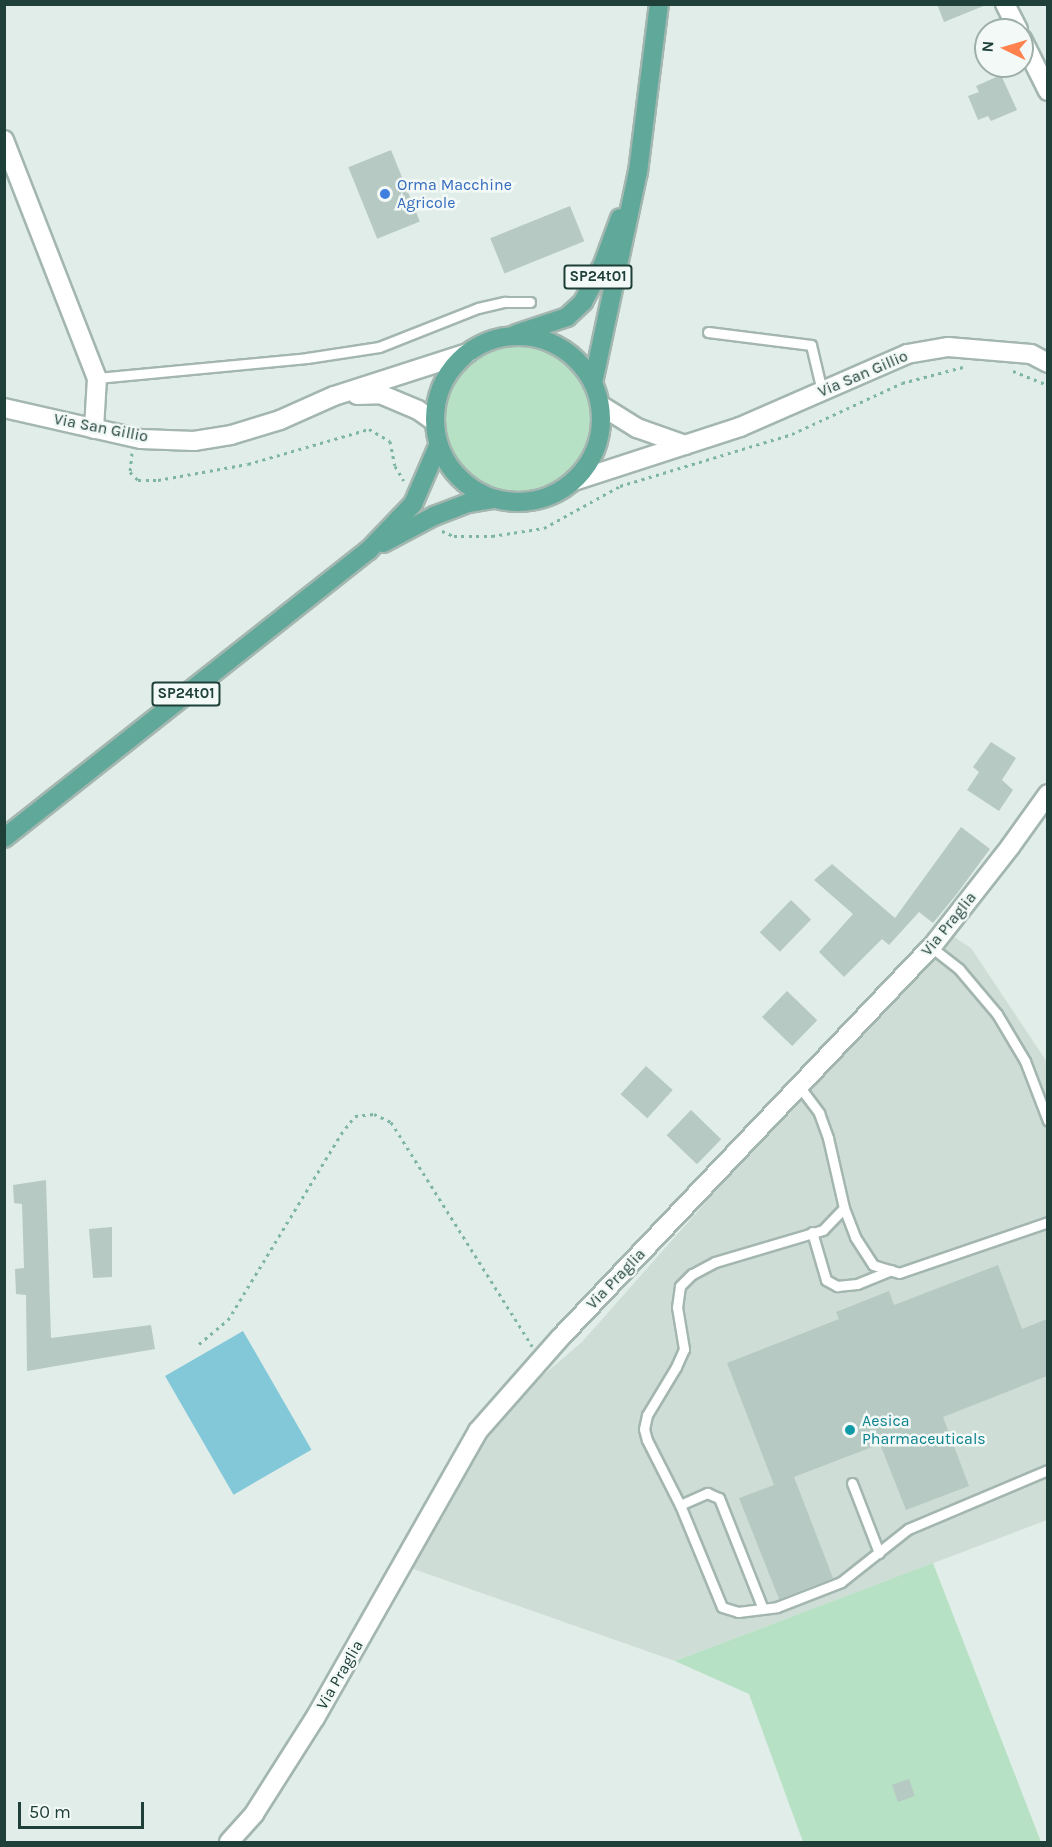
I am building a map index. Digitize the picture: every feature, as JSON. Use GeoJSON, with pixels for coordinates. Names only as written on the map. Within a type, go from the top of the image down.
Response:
{"type":"FeatureCollection","features":[{"type":"Feature","properties":{"kind":"main road","name":"SP24t01"},"geometry":{"type":"LineString","coordinates":[[593,383],[638,172],[658,4]]}},
{"type":"Feature","properties":{"kind":"main road","name":"SP24t01"},"geometry":{"type":"LineString","coordinates":[[494,499],[468,486],[452,470],[439,444],[435,422],[438,396],[450,372],[468,353],[487,342],[567,317],[583,302],[602,267],[638,172]]}},
{"type":"Feature","properties":{"kind":"main road","name":"SP24t01"},"geometry":{"type":"LineString","coordinates":[[368,551],[434,516],[468,503],[494,499],[534,501],[550,496],[574,481],[591,459],[600,433],[600,405],[593,383],[578,362],[558,346],[534,337],[509,336]]}},
{"type":"Feature","properties":{"kind":"main road","name":"SP24t01"},"geometry":{"type":"LineString","coordinates":[[4,838],[368,551],[413,504],[439,444]]}},
{"type":"Feature","properties":{"kind":"street"},"geometry":{"type":"LineString","coordinates":[[1005,4],[1012,18]]}},
{"type":"Feature","properties":{"kind":"street"},"geometry":{"type":"LineString","coordinates":[[1034,64],[1047,91]]}},
{"type":"Feature","properties":{"kind":"street"},"geometry":{"type":"LineString","coordinates":[[4,140],[97,378],[94,429]]}},
{"type":"Feature","properties":{"kind":"street","name":"Via San Gillio"},"geometry":{"type":"LineString","coordinates":[[574,481],[740,427],[908,354],[948,347],[1031,354],[1047,363]]}},
{"type":"Feature","properties":{"kind":"street","name":"Via San Gillio"},"geometry":{"type":"LineString","coordinates":[[4,408],[133,437],[194,441],[231,435],[280,420],[334,396],[468,353]]}},
{"type":"Feature","properties":{"kind":"street","name":"Via San Gillio"},"geometry":{"type":"LineString","coordinates":[[334,396],[380,394],[418,411],[435,422]]}},
{"type":"Feature","properties":{"kind":"street"},"geometry":{"type":"LineString","coordinates":[[600,405],[637,428],[685,445]]}},
{"type":"Feature","properties":{"kind":"street","name":"Via Praglia"},"geometry":{"type":"LineString","coordinates":[[229,1842],[254,1814],[315,1718],[478,1431],[541,1360],[931,947],[1011,847],[1047,794]]}},
{"type":"Feature","properties":{"kind":"lane"},"geometry":{"type":"LineString","coordinates":[[97,378],[307,358],[379,347],[478,308],[505,302],[530,302]]}},
{"type":"Feature","properties":{"kind":"lane"},"geometry":{"type":"LineString","coordinates":[[708,332],[811,345],[822,391]]}},
{"type":"Feature","properties":{"kind":"lane"},"geometry":{"type":"LineString","coordinates":[[931,947],[959,969],[997,1014],[1025,1061],[1047,1121]]}},
{"type":"Feature","properties":{"kind":"lane"},"geometry":{"type":"LineString","coordinates":[[799,1086],[819,1113],[828,1138],[844,1208],[855,1237],[873,1265],[899,1273],[1047,1222]]}},
{"type":"Feature","properties":{"kind":"lane"},"geometry":{"type":"LineString","coordinates":[[844,1208],[823,1230],[715,1262],[692,1274],[680,1286],[677,1307],[684,1349],[676,1367],[647,1415],[645,1429],[647,1440],[680,1505],[722,1607],[738,1612],[777,1607],[841,1582],[908,1529],[1047,1470]]}},
{"type":"Feature","properties":{"kind":"lane"},"geometry":{"type":"LineString","coordinates":[[812,1232],[826,1280],[837,1286],[857,1284],[891,1270]]}},
{"type":"Feature","properties":{"kind":"lane"},"geometry":{"type":"LineString","coordinates":[[852,1484],[879,1553]]}},
{"type":"Feature","properties":{"kind":"lane"},"geometry":{"type":"LineString","coordinates":[[680,1505],[707,1493],[719,1498],[763,1609]]}},
{"type":"Feature","properties":{"kind":"path"},"geometry":{"type":"LineString","coordinates":[[433,528],[454,536],[492,536],[544,528],[620,486],[792,434],[902,383],[964,366]]}},
{"type":"Feature","properties":{"kind":"path"},"geometry":{"type":"LineString","coordinates":[[1004,369],[1047,385]]}},
{"type":"Feature","properties":{"kind":"path"},"geometry":{"type":"LineString","coordinates":[[133,437],[130,472],[138,480],[158,480],[248,464],[369,429],[390,441],[395,466],[410,490]]}},
{"type":"Feature","properties":{"kind":"path"},"geometry":{"type":"LineString","coordinates":[[200,1344],[228,1320],[341,1134],[355,1116],[374,1114],[391,1122],[541,1360]]}},
{"type":"Feature","properties":{"kind":"shaded area"},"geometry":{"type":"Polygon","coordinates":[[[951,935],[971,948],[1047,1062],[1047,1520],[675,1661],[402,1565],[478,1431],[582,1342],[934,944],[951,935]]]}},
{"type":"Feature","properties":{"kind":"green space"},"geometry":{"type":"Polygon","coordinates":[[[516,344],[530,345],[544,350],[557,356],[568,366],[578,377],[584,390],[589,404],[589,432],[584,446],[578,459],[568,470],[557,480],[544,486],[530,491],[516,492],[502,491],[488,486],[475,480],[464,470],[454,459],[448,446],[443,432],[442,418],[443,404],[448,390],[454,377],[464,366],[475,356],[488,350],[502,345],[516,344]]]}},
{"type":"Feature","properties":{"kind":"green space"},"geometry":{"type":"Polygon","coordinates":[[[933,1563],[1041,1842],[803,1842],[749,1694],[675,1661],[933,1563]]]}},
{"type":"Feature","properties":{"kind":"water"},"geometry":{"type":"Polygon","coordinates":[[[243,1331],[312,1450],[234,1495],[165,1376],[243,1331]]]}},
{"type":"Feature","properties":{"kind":"building"},"geometry":{"type":"Polygon","coordinates":[[[937,4],[986,4],[986,5],[944,22],[937,4]]]}},
{"type":"Feature","properties":{"kind":"building"},"geometry":{"type":"Polygon","coordinates":[[[994,78],[1002,78],[1017,110],[991,121],[988,116],[978,120],[968,96],[979,92],[976,86],[994,78]]]}},
{"type":"Feature","properties":{"kind":"building","name":"Orma Macchine Agricole"},"geometry":{"type":"Polygon","coordinates":[[[391,150],[420,221],[377,239],[348,167],[391,150]]]}},
{"type":"Feature","properties":{"kind":"building"},"geometry":{"type":"Polygon","coordinates":[[[570,206],[584,241],[504,273],[490,238],[570,206]]]}},
{"type":"Feature","properties":{"kind":"building"},"geometry":{"type":"Polygon","coordinates":[[[991,742],[1016,758],[1002,780],[1013,790],[999,811],[967,790],[979,772],[973,767],[991,742]]]}},
{"type":"Feature","properties":{"kind":"building"},"geometry":{"type":"Polygon","coordinates":[[[961,827],[990,849],[956,895],[933,923],[919,912],[889,945],[882,939],[844,977],[819,952],[853,914],[814,880],[832,864],[895,918],[961,827]]]}},
{"type":"Feature","properties":{"kind":"building"},"geometry":{"type":"Polygon","coordinates":[[[791,900],[811,919],[780,952],[760,932],[791,900]]]}},
{"type":"Feature","properties":{"kind":"building"},"geometry":{"type":"Polygon","coordinates":[[[787,991],[817,1020],[792,1046],[762,1017],[787,991]]]}},
{"type":"Feature","properties":{"kind":"building"},"geometry":{"type":"Polygon","coordinates":[[[646,1066],[673,1090],[647,1118],[621,1094],[646,1066]]]}},
{"type":"Feature","properties":{"kind":"building"},"geometry":{"type":"Polygon","coordinates":[[[691,1110],[721,1139],[697,1164],[667,1135],[691,1110]]]}},
{"type":"Feature","properties":{"kind":"building"},"geometry":{"type":"Polygon","coordinates":[[[46,1180],[51,1338],[151,1325],[155,1349],[27,1371],[26,1295],[16,1294],[15,1269],[24,1268],[22,1204],[14,1203],[13,1185],[46,1180]]]}},
{"type":"Feature","properties":{"kind":"building"},"geometry":{"type":"Polygon","coordinates":[[[112,1227],[112,1277],[93,1278],[89,1229],[112,1227]]]}},
{"type":"Feature","properties":{"kind":"building","name":"Aesica Pharmaceuticals"},"geometry":{"type":"Polygon","coordinates":[[[998,1265],[1022,1329],[1047,1319],[1047,1376],[943,1417],[969,1486],[906,1510],[880,1444],[794,1477],[833,1578],[779,1599],[739,1498],[774,1485],[727,1363],[839,1319],[836,1312],[889,1291],[894,1305],[998,1265]]]}},
{"type":"Feature","properties":{"kind":"building"},"geometry":{"type":"Polygon","coordinates":[[[909,1779],[915,1796],[898,1802],[892,1785],[909,1779]]]}},
{"type":"Feature","properties":{"kind":"place","name":"Orma Macchine Agricole"},"geometry":{"type":"Point","coordinates":[385,194]}},
{"type":"Feature","properties":{"kind":"place","name":"Aesica Pharmaceuticals"},"geometry":{"type":"Point","coordinates":[850,1430]}}]}
